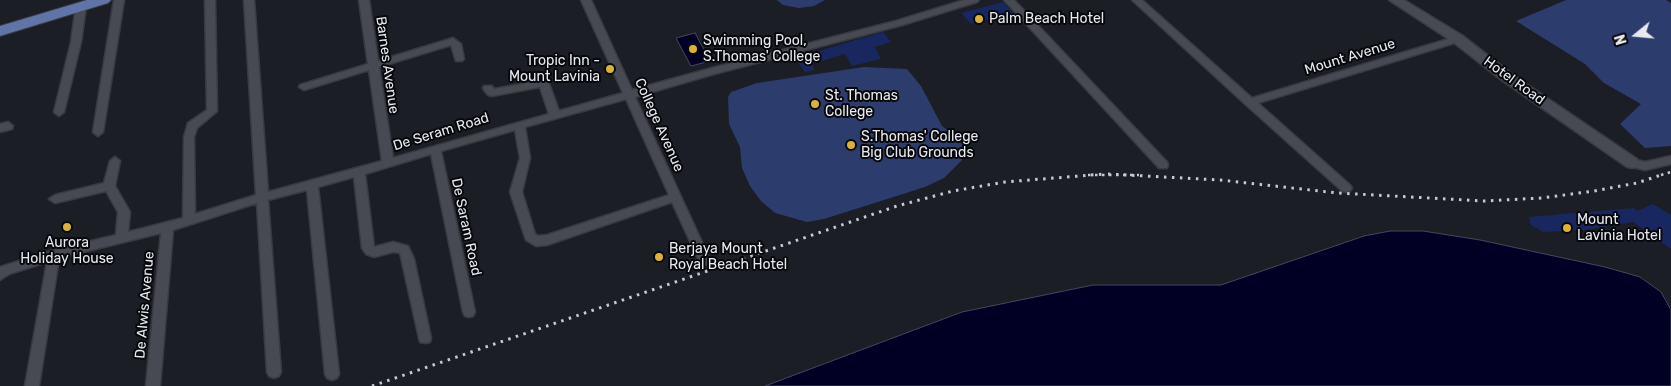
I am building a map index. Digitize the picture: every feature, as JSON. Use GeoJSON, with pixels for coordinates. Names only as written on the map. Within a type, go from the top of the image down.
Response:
{"type":"FeatureCollection","features":[{"type":"Feature","properties":{"kind":"highway"},"geometry":{"type":"LineString","coordinates":[[0,26],[82,3],[103,0]]}},
{"type":"Feature","properties":{"kind":"highway"},"geometry":{"type":"LineString","coordinates":[[0,31],[82,3]]}},
{"type":"Feature","properties":{"kind":"street"},"geometry":{"type":"LineString","coordinates":[[98,132],[119,0]]}},
{"type":"Feature","properties":{"kind":"street"},"geometry":{"type":"LineString","coordinates":[[189,220],[189,137],[192,126],[212,111],[210,0]]}},
{"type":"Feature","properties":{"kind":"street"},"geometry":{"type":"LineString","coordinates":[[250,0],[261,198],[274,372]]}},
{"type":"Feature","properties":{"kind":"street","name":"Barnes Avenue"},"geometry":{"type":"LineString","coordinates":[[364,0],[372,66],[388,164]]}},
{"type":"Feature","properties":{"kind":"street","name":"College Avenue"},"geometry":{"type":"LineString","coordinates":[[586,0],[704,262]]}},
{"type":"Feature","properties":{"kind":"street","name":"De Seram Road"},"geometry":{"type":"LineString","coordinates":[[0,275],[5,270],[54,255],[168,227],[261,198],[312,186],[519,125],[974,0]]}},
{"type":"Feature","properties":{"kind":"street"},"geometry":{"type":"LineString","coordinates":[[1009,0],[1163,165]]}},
{"type":"Feature","properties":{"kind":"street"},"geometry":{"type":"LineString","coordinates":[[1137,0],[1346,188]]}},
{"type":"Feature","properties":{"kind":"street","name":"Hotel Road"},"geometry":{"type":"LineString","coordinates":[[1402,1],[1458,39],[1508,78],[1632,163]]}},
{"type":"Feature","properties":{"kind":"street"},"geometry":{"type":"LineString","coordinates":[[59,112],[76,42],[82,3]]}},
{"type":"Feature","properties":{"kind":"street","name":"Mount Avenue"},"geometry":{"type":"LineString","coordinates":[[1249,102],[1458,39]]}},
{"type":"Feature","properties":{"kind":"street"},"geometry":{"type":"LineString","coordinates":[[304,87],[453,41],[456,44],[459,59]]}},
{"type":"Feature","properties":{"kind":"street"},"geometry":{"type":"LineString","coordinates":[[488,88],[492,93],[544,83],[555,116]]}},
{"type":"Feature","properties":{"kind":"street"},"geometry":{"type":"LineString","coordinates":[[519,125],[525,158],[516,192],[530,237],[536,241],[547,240],[676,197]]}},
{"type":"Feature","properties":{"kind":"street","name":"De Saram Road"},"geometry":{"type":"LineString","coordinates":[[434,149],[469,312]]}},
{"type":"Feature","properties":{"kind":"street"},"geometry":{"type":"LineString","coordinates":[[1632,163],[1645,166],[1671,160]]}},
{"type":"Feature","properties":{"kind":"street"},"geometry":{"type":"LineString","coordinates":[[115,161],[109,186],[124,212],[122,239]]}},
{"type":"Feature","properties":{"kind":"street"},"geometry":{"type":"LineString","coordinates":[[359,172],[368,248],[374,252],[393,247],[404,249],[408,259],[425,338]]}},
{"type":"Feature","properties":{"kind":"street"},"geometry":{"type":"LineString","coordinates":[[55,199],[109,186]]}},
{"type":"Feature","properties":{"kind":"street"},"geometry":{"type":"LineString","coordinates":[[312,186],[332,374]]}},
{"type":"Feature","properties":{"kind":"street","name":"De Alwis Avenue"},"geometry":{"type":"LineString","coordinates":[[153,386],[168,227]]}},
{"type":"Feature","properties":{"kind":"street"},"geometry":{"type":"LineString","coordinates":[[32,386],[54,255]]}},
{"type":"Feature","properties":{"kind":"shaded area"},"geometry":{"type":"Polygon","coordinates":[[[777,0],[825,0],[814,6],[799,8],[783,5],[777,0]]]}},
{"type":"Feature","properties":{"kind":"shaded area"},"geometry":{"type":"Polygon","coordinates":[[[1566,0],[1666,0],[1671,3],[1671,146],[1645,148],[1620,124],[1641,104],[1604,83],[1585,64],[1516,21],[1566,0]]]}},
{"type":"Feature","properties":{"kind":"shaded area","name":"Swimming Pool, S.Thomas' College"},"geometry":{"type":"Polygon","coordinates":[[[695,33],[710,61],[691,66],[676,38],[695,33]]]}},
{"type":"Feature","properties":{"kind":"shaded area","name":"S.Thomas' College Big Club Grounds"},"geometry":{"type":"Polygon","coordinates":[[[864,67],[907,69],[921,86],[942,126],[963,142],[962,160],[944,178],[925,187],[824,219],[807,222],[775,213],[761,201],[750,186],[742,168],[740,147],[729,124],[728,97],[731,92],[757,83],[864,67]]]}},
{"type":"Feature","properties":{"kind":"shaded area"},"geometry":{"type":"Polygon","coordinates":[[[1390,231],[1423,231],[1480,240],[1605,267],[1640,277],[1661,292],[1671,310],[1671,386],[765,386],[962,312],[1093,285],[1221,285],[1364,236],[1390,231]]]}},
{"type":"Feature","properties":{"kind":"building","name":"Palm Beach Hotel"},"geometry":{"type":"Polygon","coordinates":[[[1003,2],[1013,13],[971,24],[961,13],[1003,2]]]}},
{"type":"Feature","properties":{"kind":"building"},"geometry":{"type":"Polygon","coordinates":[[[883,32],[891,42],[875,47],[881,59],[852,66],[845,54],[812,64],[815,70],[805,72],[795,58],[883,32]]]}},
{"type":"Feature","properties":{"kind":"building","name":"Mount Lavinia Hotel"},"geometry":{"type":"Polygon","coordinates":[[[1653,204],[1671,215],[1671,249],[1633,222],[1585,230],[1543,232],[1531,225],[1529,217],[1634,208],[1637,211],[1653,204]]]}},
{"type":"Feature","properties":{"kind":"railway"},"geometry":{"type":"LineString","coordinates":[[1661,175],[1671,172]]}},
{"type":"Feature","properties":{"kind":"railway"},"geometry":{"type":"LineString","coordinates":[[1092,175],[1104,174]]}},
{"type":"Feature","properties":{"kind":"railway"},"geometry":{"type":"LineString","coordinates":[[1108,174],[1127,175]]}},
{"type":"Feature","properties":{"kind":"railway"},"geometry":{"type":"LineString","coordinates":[[372,386],[897,206],[953,191],[1005,182],[1092,175]]}},
{"type":"Feature","properties":{"kind":"railway"},"geometry":{"type":"LineString","coordinates":[[1092,175],[1127,175]]}},
{"type":"Feature","properties":{"kind":"railway"},"geometry":{"type":"LineString","coordinates":[[1127,175],[1139,175]]}},
{"type":"Feature","properties":{"kind":"railway"},"geometry":{"type":"LineString","coordinates":[[1127,175],[1220,180],[1338,193],[1484,201],[1542,198],[1594,191],[1637,183],[1661,175]]}},
{"type":"Feature","properties":{"kind":"place","name":"Palm Beach Hotel"},"geometry":{"type":"Point","coordinates":[979,19]}},
{"type":"Feature","properties":{"kind":"place","name":"Swimming Pool, S.Thomas' College"},"geometry":{"type":"Point","coordinates":[693,49]}},
{"type":"Feature","properties":{"kind":"place","name":"Tropic Inn - Mount Lavinia"},"geometry":{"type":"Point","coordinates":[610,69]}},
{"type":"Feature","properties":{"kind":"place","name":"St. Thomas College"},"geometry":{"type":"Point","coordinates":[815,104]}},
{"type":"Feature","properties":{"kind":"place","name":"S.Thomas' College Big Club Grounds"},"geometry":{"type":"Point","coordinates":[851,145]}},
{"type":"Feature","properties":{"kind":"place","name":"Aurora Holiday House"},"geometry":{"type":"Point","coordinates":[67,227]}},
{"type":"Feature","properties":{"kind":"place","name":"Mount Lavinia Hotel"},"geometry":{"type":"Point","coordinates":[1567,228]}},
{"type":"Feature","properties":{"kind":"place","name":"Berjaya Mount Royal Beach Hotel"},"geometry":{"type":"Point","coordinates":[659,257]}}]}
